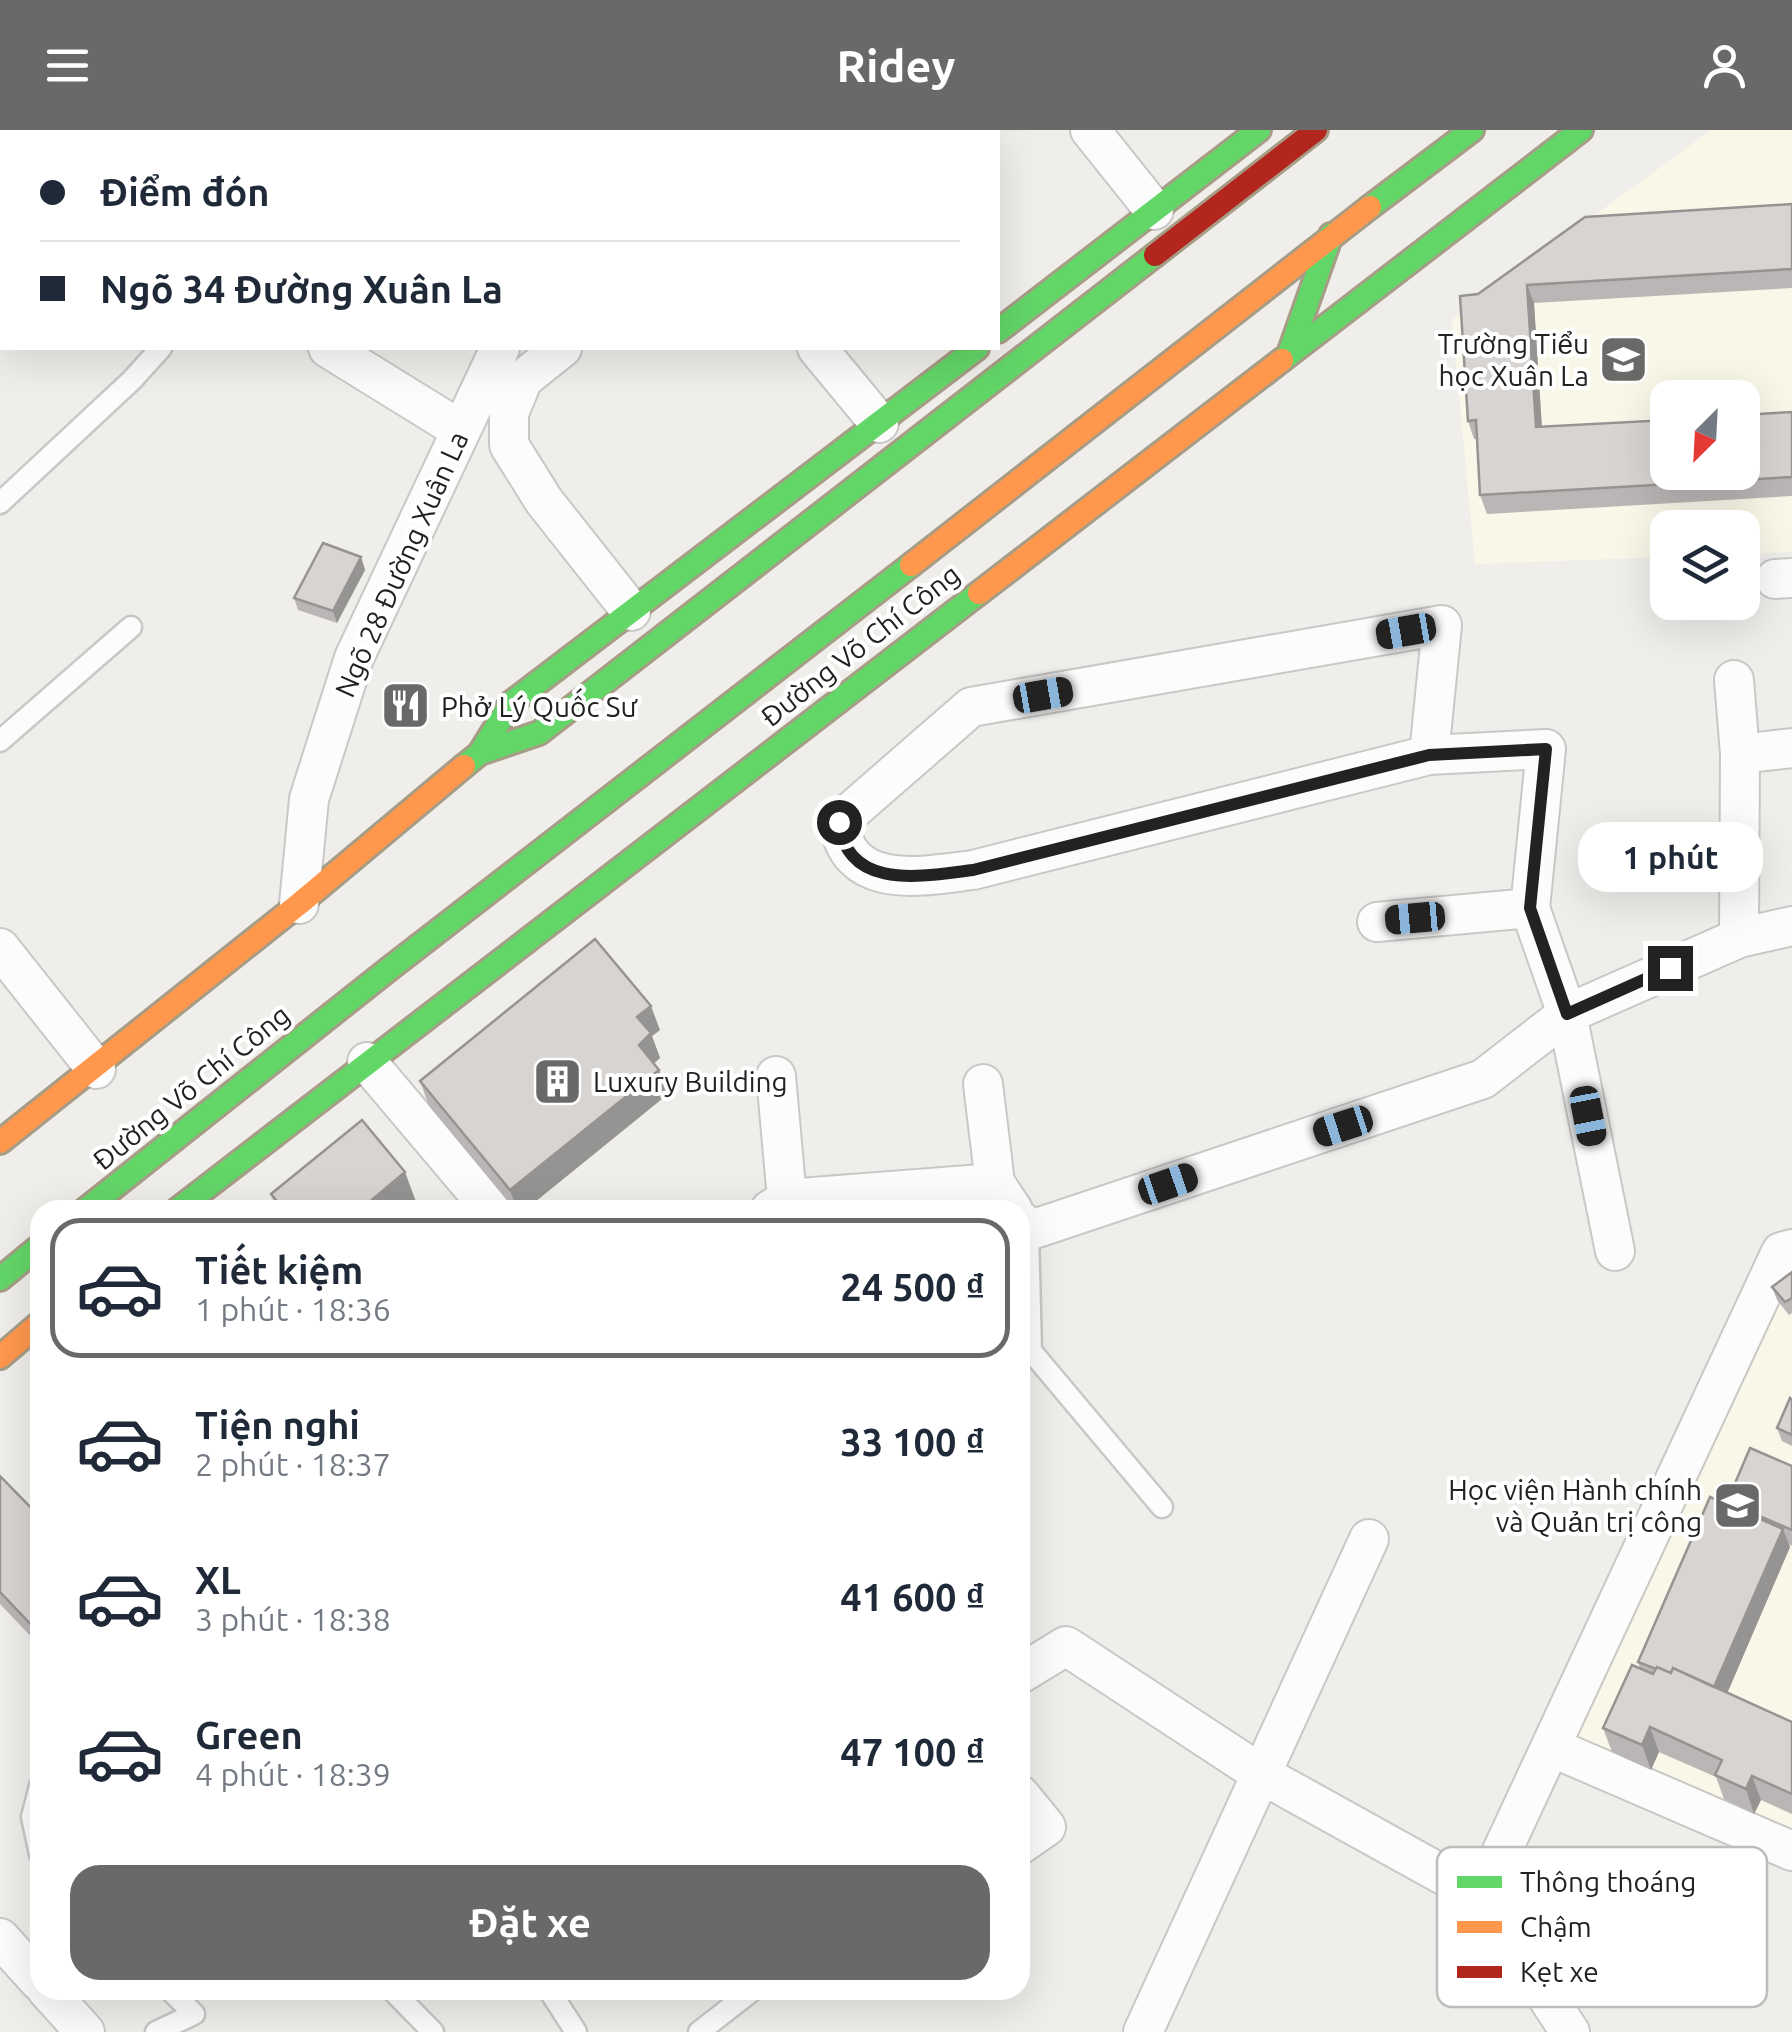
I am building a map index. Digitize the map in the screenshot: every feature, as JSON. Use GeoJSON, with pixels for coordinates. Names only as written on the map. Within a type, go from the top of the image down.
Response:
{"type":"FeatureCollection","features":[{"type":"Feature","properties":{"kind":"main road"},"geometry":{"type":"LineString","coordinates":[[1000,329],[1260,130]]}},
{"type":"Feature","properties":{"kind":"main road"},"geometry":{"type":"LineString","coordinates":[[480,753],[539,733],[1316,130]]}},
{"type":"Feature","properties":{"kind":"main road","name":"Đường Võ Chí Công"},"geometry":{"type":"LineString","coordinates":[[97,1200],[239,1085],[1331,235],[1472,130]]}},
{"type":"Feature","properties":{"kind":"main road","name":"Đường Võ Chí Công"},"geometry":{"type":"LineString","coordinates":[[196,1200],[366,1062],[1581,130]]}},
{"type":"Feature","properties":{"kind":"main road"},"geometry":{"type":"LineString","coordinates":[[1289,354],[1331,235]]}},
{"type":"Feature","properties":{"kind":"main road"},"geometry":{"type":"LineString","coordinates":[[0,1142],[96,1069],[480,753],[511,703],[974,350]]}},
{"type":"Feature","properties":{"kind":"main road"},"geometry":{"type":"LineString","coordinates":[[0,1278],[30,1254]]}},
{"type":"Feature","properties":{"kind":"main road"},"geometry":{"type":"LineString","coordinates":[[0,1356],[30,1332]]}},
{"type":"Feature","properties":{"kind":"street"},"geometry":{"type":"LineString","coordinates":[[1090,130],[1154,210]]}},
{"type":"Feature","properties":{"kind":"street"},"geometry":{"type":"LineString","coordinates":[[331,350],[459,429]]}},
{"type":"Feature","properties":{"kind":"street","name":"Ngõ 28 Đường Xuân La"},"geometry":{"type":"LineString","coordinates":[[298,904],[309,799],[354,658],[499,350]]}},
{"type":"Feature","properties":{"kind":"street"},"geometry":{"type":"LineString","coordinates":[[560,350],[524,379],[509,413],[509,445],[544,501],[631,610]]}},
{"type":"Feature","properties":{"kind":"street"},"geometry":{"type":"LineString","coordinates":[[819,350],[880,423]]}},
{"type":"Feature","properties":{"kind":"street"},"geometry":{"type":"LineString","coordinates":[[1429,755],[1442,624],[971,707],[839,822],[849,851],[868,869],[918,877],[973,870],[1429,755],[1546,749],[1530,908],[1567,1014],[1615,1251]]}},
{"type":"Feature","properties":{"kind":"street"},"geometry":{"type":"LineString","coordinates":[[1734,680],[1740,754],[1739,938]]}},
{"type":"Feature","properties":{"kind":"street"},"geometry":{"type":"LineString","coordinates":[[1740,754],[1792,748]]}},
{"type":"Feature","properties":{"kind":"street"},"geometry":{"type":"LineString","coordinates":[[1377,922],[1530,908]]}},
{"type":"Feature","properties":{"kind":"street"},"geometry":{"type":"LineString","coordinates":[[1030,1206],[1483,1079],[1567,1014],[1739,938],[1792,926]]}},
{"type":"Feature","properties":{"kind":"street"},"geometry":{"type":"LineString","coordinates":[[0,948],[96,1069]]}},
{"type":"Feature","properties":{"kind":"street"},"geometry":{"type":"LineString","coordinates":[[366,1062],[483,1200]]}},
{"type":"Feature","properties":{"kind":"street"},"geometry":{"type":"LineString","coordinates":[[776,1076],[779,1200]]}},
{"type":"Feature","properties":{"kind":"street"},"geometry":{"type":"LineString","coordinates":[[983,1084],[1011,1200]]}},
{"type":"Feature","properties":{"kind":"street"},"geometry":{"type":"LineString","coordinates":[[1504,1847],[1781,1252],[1792,1250]]}},
{"type":"Feature","properties":{"kind":"street"},"geometry":{"type":"LineString","coordinates":[[1143,2032],[1369,1539]]}},
{"type":"Feature","properties":{"kind":"street"},"geometry":{"type":"LineString","coordinates":[[1030,1668],[1066,1646],[1262,1774],[1437,1871]]}},
{"type":"Feature","properties":{"kind":"street"},"geometry":{"type":"LineString","coordinates":[[1551,1748],[1792,1851]]}},
{"type":"Feature","properties":{"kind":"street"},"geometry":{"type":"LineString","coordinates":[[1030,1807],[1046,1827],[1030,1838]]}},
{"type":"Feature","properties":{"kind":"street"},"geometry":{"type":"LineString","coordinates":[[0,1938],[30,1971]]}},
{"type":"Feature","properties":{"kind":"street"},"geometry":{"type":"LineString","coordinates":[[56,2000],[86,2032]]}},
{"type":"Feature","properties":{"kind":"street"},"geometry":{"type":"LineString","coordinates":[[1554,2007],[1570,2032]]}},
{"type":"Feature","properties":{"kind":"lane"},"geometry":{"type":"LineString","coordinates":[[0,503],[159,350]]}},
{"type":"Feature","properties":{"kind":"lane"},"geometry":{"type":"LineString","coordinates":[[0,742],[131,627]]}},
{"type":"Feature","properties":{"kind":"lane"},"geometry":{"type":"LineString","coordinates":[[1030,1360],[1162,1507]]}},
{"type":"Feature","properties":{"kind":"lane"},"geometry":{"type":"LineString","coordinates":[[156,2032],[194,2014],[180,2000]]}},
{"type":"Feature","properties":{"kind":"lane"},"geometry":{"type":"LineString","coordinates":[[402,2000],[433,2032]]}},
{"type":"Feature","properties":{"kind":"lane"},"geometry":{"type":"LineString","coordinates":[[555,2000],[576,2032]]}},
{"type":"Feature","properties":{"kind":"lane"},"geometry":{"type":"LineString","coordinates":[[699,2032],[740,2000]]}},
{"type":"Feature","properties":{"kind":"shaded area","name":"Trường Tiểu học Xuân La"},"geometry":{"type":"Polygon","coordinates":[[[1711,130],[1792,130],[1792,552],[1760,553],[1760,510],[1650,510],[1650,558],[1475,564],[1452,320],[1711,130]]]}},
{"type":"Feature","properties":{"kind":"shaded area","name":"Học viện Hành chính và Quản trị công"},"geometry":{"type":"Polygon","coordinates":[[[1792,1267],[1792,1839],[1575,1742],[1792,1267]]]}},
{"type":"Feature","properties":{"kind":"building"},"geometry":{"type":"Polygon","coordinates":[[[1792,204],[1792,269],[1527,285],[1536,427],[1650,421],[1650,485],[1480,495],[1476,420],[1468,421],[1460,296],[1478,294],[1585,217],[1792,204]]]}},
{"type":"Feature","properties":{"kind":"building"},"geometry":{"type":"Polygon","coordinates":[[[1792,412],[1792,477],[1760,479],[1760,414],[1792,412]]]}},
{"type":"Feature","properties":{"kind":"building"},"geometry":{"type":"Polygon","coordinates":[[[323,543],[361,557],[333,611],[294,598],[323,543]]]}},
{"type":"Feature","properties":{"kind":"building","name":"Luxury Building"},"geometry":{"type":"Polygon","coordinates":[[[595,939],[651,1006],[637,1017],[651,1033],[639,1045],[659,1070],[510,1190],[420,1081],[595,939]]]}},
{"type":"Feature","properties":{"kind":"building"},"geometry":{"type":"Polygon","coordinates":[[[362,1120],[405,1172],[372,1200],[276,1200],[271,1194],[362,1120]]]}},
{"type":"Feature","properties":{"kind":"building"},"geometry":{"type":"Polygon","coordinates":[[[1792,1272],[1792,1298],[1785,1302],[1772,1287],[1792,1272]]]}},
{"type":"Feature","properties":{"kind":"building"},"geometry":{"type":"Polygon","coordinates":[[[1792,1400],[1792,1435],[1777,1428],[1792,1400]]]}},
{"type":"Feature","properties":{"kind":"building"},"geometry":{"type":"Polygon","coordinates":[[[1750,1448],[1792,1466],[1792,1530],[1727,1502],[1750,1448]]]}},
{"type":"Feature","properties":{"kind":"building"},"geometry":{"type":"Polygon","coordinates":[[[0,1476],[30,1507],[30,1624],[0,1592],[0,1476]]]}},
{"type":"Feature","properties":{"kind":"building"},"geometry":{"type":"Polygon","coordinates":[[[1710,1497],[1783,1529],[1714,1687],[1673,1668],[1671,1673],[1638,1662],[1710,1497]]]}},
{"type":"Feature","properties":{"kind":"building"},"geometry":{"type":"Polygon","coordinates":[[[1632,1665],[1653,1674],[1657,1667],[1671,1673],[1673,1668],[1792,1722],[1792,1794],[1752,1776],[1746,1789],[1715,1775],[1722,1760],[1650,1727],[1642,1745],[1603,1728],[1632,1665]]]}},
{"type":"Feature","properties":{"kind":"traffic: fast"},"geometry":{"type":"LineString","coordinates":[[1000,329],[1259,130]]}},
{"type":"Feature","properties":{"kind":"traffic: fast"},"geometry":{"type":"LineString","coordinates":[[1370,207],[1472,130]]}},
{"type":"Feature","properties":{"kind":"traffic: fast"},"geometry":{"type":"LineString","coordinates":[[1282,360],[1581,130]]}},
{"type":"Feature","properties":{"kind":"traffic: fast"},"geometry":{"type":"LineString","coordinates":[[1289,354],[1331,235]]}},
{"type":"Feature","properties":{"kind":"traffic: fast"},"geometry":{"type":"LineString","coordinates":[[464,766],[480,753],[539,733],[1155,255]]}},
{"type":"Feature","properties":{"kind":"traffic: fast"},"geometry":{"type":"LineString","coordinates":[[480,753],[511,703],[974,350]]}},
{"type":"Feature","properties":{"kind":"traffic: fast"},"geometry":{"type":"LineString","coordinates":[[98,1200],[911,565]]}},
{"type":"Feature","properties":{"kind":"traffic: fast"},"geometry":{"type":"LineString","coordinates":[[190,1200],[979,593]]}},
{"type":"Feature","properties":{"kind":"traffic: fast"},"geometry":{"type":"LineString","coordinates":[[0,1279],[30,1254]]}},
{"type":"Feature","properties":{"kind":"traffic: slow"},"geometry":{"type":"LineString","coordinates":[[911,565],[1370,207]]}},
{"type":"Feature","properties":{"kind":"traffic: slow"},"geometry":{"type":"LineString","coordinates":[[979,593],[1282,360]]}},
{"type":"Feature","properties":{"kind":"traffic: slow"},"geometry":{"type":"LineString","coordinates":[[0,1142],[299,904],[464,766]]}},
{"type":"Feature","properties":{"kind":"traffic: slow"},"geometry":{"type":"LineString","coordinates":[[0,1357],[30,1332]]}},
{"type":"Feature","properties":{"kind":"traffic: jam"},"geometry":{"type":"LineString","coordinates":[[1155,255],[1316,130]]}},
{"type":"Feature","properties":{"kind":"place","name":"Trường Tiểu học Xuân La"},"geometry":{"type":"Point","coordinates":[1624,359]}},
{"type":"Feature","properties":{"kind":"place","name":"Phở Lý Quốc Sư"},"geometry":{"type":"Point","coordinates":[406,706]}},
{"type":"Feature","properties":{"kind":"place","name":"Luxury Building"},"geometry":{"type":"Point","coordinates":[558,1081]}},
{"type":"Feature","properties":{"kind":"place","name":"Học viện Hành chính và Quản trị công"},"geometry":{"type":"Point","coordinates":[1737,1505]}},
{"type":"Feature","properties":{"kind":"route"},"geometry":{"type":"LineString","coordinates":[[839,822],[849,851],[868,869],[918,877],[973,870],[1429,755],[1546,749],[1530,908],[1567,1014],[1670,968]]}}]}
